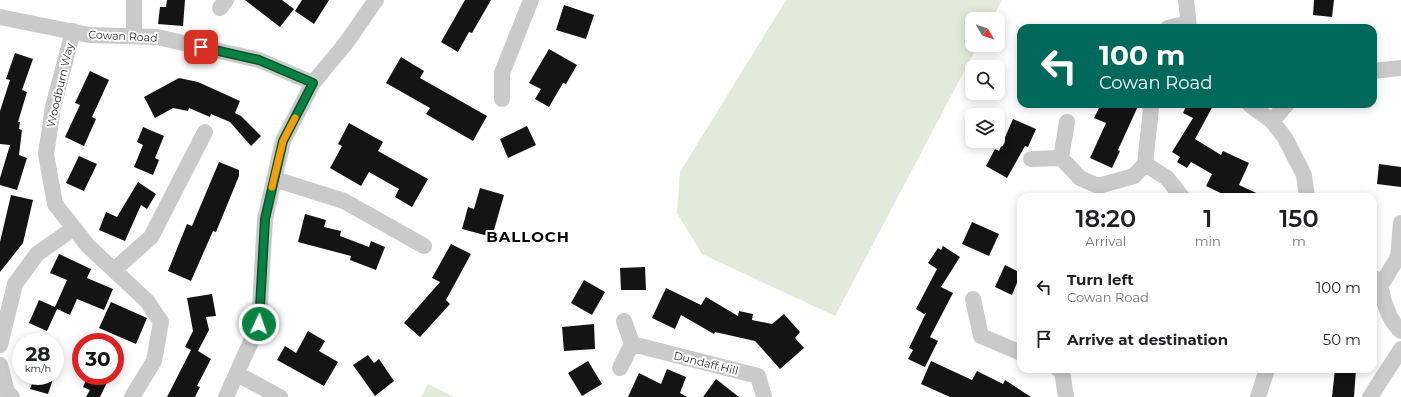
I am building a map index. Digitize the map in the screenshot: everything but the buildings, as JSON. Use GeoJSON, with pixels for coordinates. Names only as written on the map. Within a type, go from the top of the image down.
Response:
{"type":"FeatureCollection","features":[{"type":"Feature","properties":{"kind":"street"},"geometry":{"type":"LineString","coordinates":[[134,0],[134,36]]}},
{"type":"Feature","properties":{"kind":"street"},"geometry":{"type":"LineString","coordinates":[[226,397],[259,324],[265,219],[283,141],[313,83],[346,43],[376,0]]}},
{"type":"Feature","properties":{"kind":"street"},"geometry":{"type":"LineString","coordinates":[[502,98],[502,73],[531,0]]}},
{"type":"Feature","properties":{"kind":"street"},"geometry":{"type":"LineString","coordinates":[[1186,0],[1189,24]]}},
{"type":"Feature","properties":{"kind":"street","name":"Cowan Road"},"geometry":{"type":"LineString","coordinates":[[0,17],[89,35],[157,37],[259,60],[313,83]]}},
{"type":"Feature","properties":{"kind":"street","name":"Woodburn Way"},"geometry":{"type":"LineString","coordinates":[[73,31],[53,107],[46,154],[55,204],[88,246],[147,301],[161,322],[154,361],[132,397]]}},
{"type":"Feature","properties":{"kind":"street"},"geometry":{"type":"LineString","coordinates":[[1377,71],[1401,68]]}},
{"type":"Feature","properties":{"kind":"street"},"geometry":{"type":"LineString","coordinates":[[1031,159],[1061,158],[1080,178],[1098,186],[1134,176],[1145,164],[1151,108]]}},
{"type":"Feature","properties":{"kind":"street"},"geometry":{"type":"LineString","coordinates":[[1254,108],[1272,121],[1285,138],[1304,175],[1306,193]]}},
{"type":"Feature","properties":{"kind":"street"},"geometry":{"type":"LineString","coordinates":[[1272,121],[1283,108]]}},
{"type":"Feature","properties":{"kind":"street"},"geometry":{"type":"LineString","coordinates":[[1061,158],[1068,122]]}},
{"type":"Feature","properties":{"kind":"street"},"geometry":{"type":"LineString","coordinates":[[114,270],[152,237],[205,132]]}},
{"type":"Feature","properties":{"kind":"street"},"geometry":{"type":"LineString","coordinates":[[1145,164],[1167,178],[1179,193]]}},
{"type":"Feature","properties":{"kind":"street"},"geometry":{"type":"LineString","coordinates":[[274,179],[344,201],[424,246]]}},
{"type":"Feature","properties":{"kind":"street"},"geometry":{"type":"LineString","coordinates":[[1401,223],[1400,257],[1377,281],[1386,307],[1395,325],[1401,331]]}},
{"type":"Feature","properties":{"kind":"street"},"geometry":{"type":"LineString","coordinates":[[0,345],[15,284],[37,254],[74,228]]}},
{"type":"Feature","properties":{"kind":"street"},"geometry":{"type":"LineString","coordinates":[[973,299],[981,336],[1017,351]]}},
{"type":"Feature","properties":{"kind":"street"},"geometry":{"type":"LineString","coordinates":[[620,368],[632,344],[624,320]]}},
{"type":"Feature","properties":{"kind":"street","name":"Dundaff Hill"},"geometry":{"type":"LineString","coordinates":[[632,344],[758,376],[764,397]]}},
{"type":"Feature","properties":{"kind":"street"},"geometry":{"type":"LineString","coordinates":[[1370,397],[1401,349]]}},
{"type":"Feature","properties":{"kind":"street"},"geometry":{"type":"LineString","coordinates":[[0,365],[7,392],[12,397]]}},
{"type":"Feature","properties":{"kind":"street"},"geometry":{"type":"LineString","coordinates":[[1062,373],[1066,397]]}},
{"type":"Feature","properties":{"kind":"street"},"geometry":{"type":"LineString","coordinates":[[1258,397],[1266,373]]}},
{"type":"Feature","properties":{"kind":"street"},"geometry":{"type":"LineString","coordinates":[[237,374],[280,397]]}},
{"type":"Feature","properties":{"kind":"green space"},"geometry":{"type":"Polygon","coordinates":[[[786,0],[1002,0],[996,12],[965,12],[965,52],[974,52],[970,60],[965,60],[965,70],[835,316],[702,254],[677,213],[680,172],[786,0]]]}},
{"type":"Feature","properties":{"kind":"green space"},"geometry":{"type":"Polygon","coordinates":[[[428,384],[454,397],[421,397],[428,384]]]}},
{"type":"Feature","properties":{"kind":"slow traffic"},"geometry":{"type":"LineString","coordinates":[[272,187],[283,141],[295,118]]}},
{"type":"Feature","properties":{"kind":"district","name":"BALLOCH"},"geometry":{"type":"Point","coordinates":[528,237]}},
{"type":"Feature","properties":{"kind":"route"},"geometry":{"type":"LineString","coordinates":[[201,47],[259,60],[313,83],[283,141],[265,219],[259,324]]}}]}
